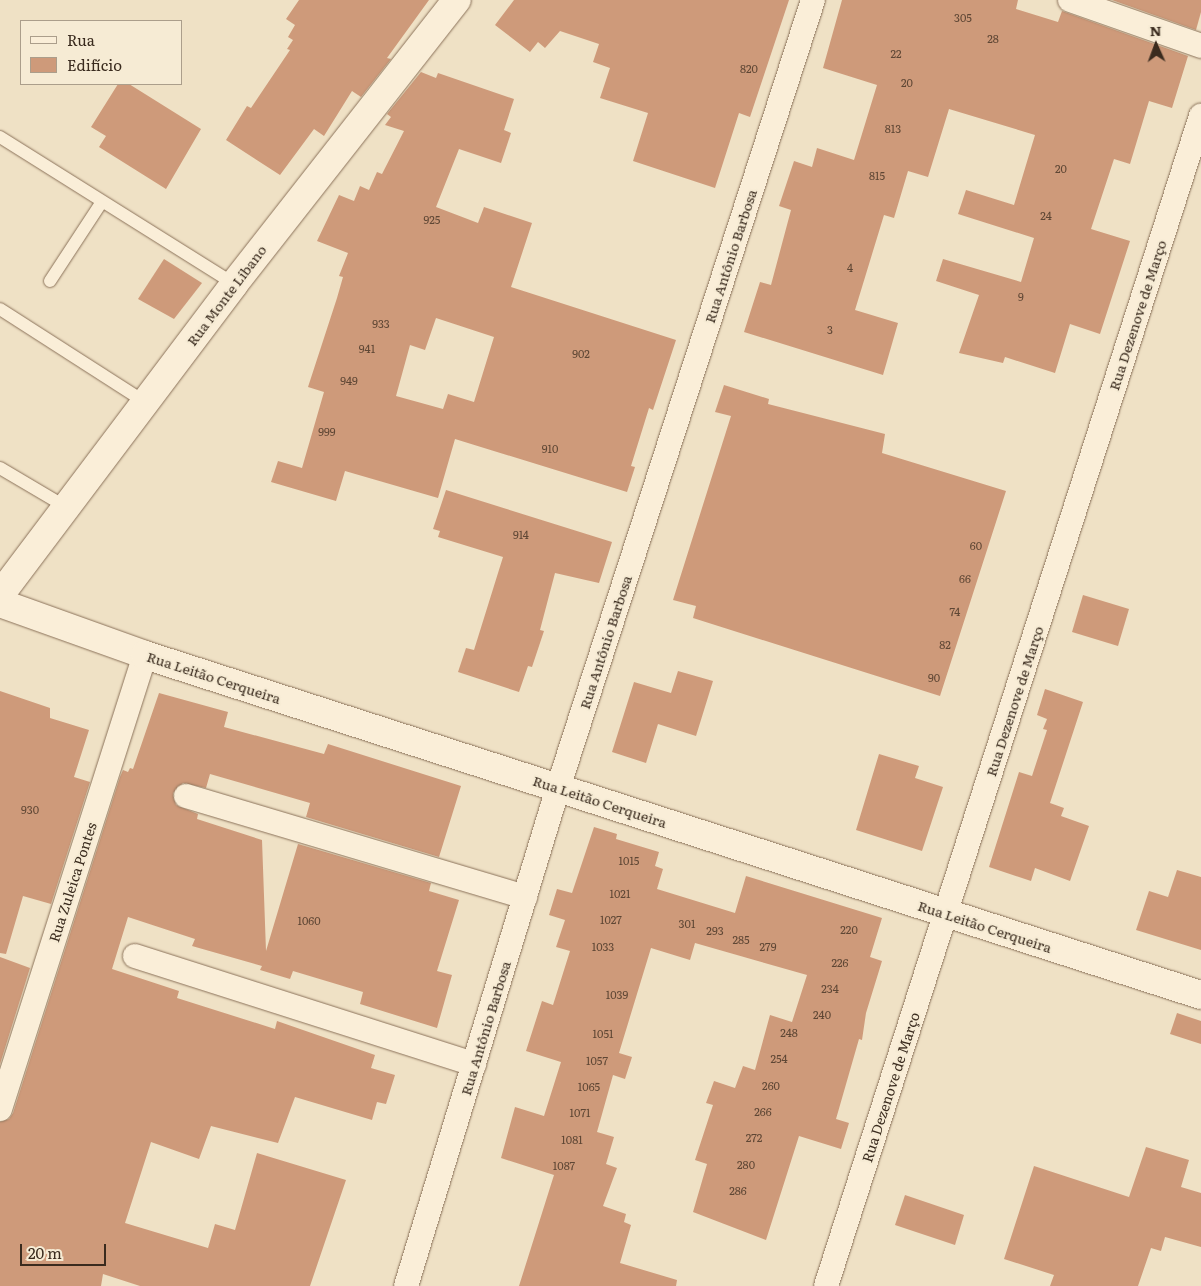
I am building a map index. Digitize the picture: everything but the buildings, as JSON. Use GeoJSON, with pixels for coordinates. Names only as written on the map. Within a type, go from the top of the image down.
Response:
{"type":"FeatureCollection","features":[{"type":"Feature","properties":{"kind":"street","name":"Rua Monte Líbano"},"geometry":{"type":"LineString","coordinates":[[0,595],[234,284],[457,0]]}},
{"type":"Feature","properties":{"kind":"street","name":"Rua Antônio Barbosa"},"geometry":{"type":"LineString","coordinates":[[406,1286],[558,788],[813,0]]}},
{"type":"Feature","properties":{"kind":"street"},"geometry":{"type":"LineString","coordinates":[[1070,0],[1201,46]]}},
{"type":"Feature","properties":{"kind":"street","name":"Rua Dezenove de Março"},"geometry":{"type":"LineString","coordinates":[[826,1286],[1201,116]]}},
{"type":"Feature","properties":{"kind":"street","name":"Rua Leitão Cerqueira"},"geometry":{"type":"LineString","coordinates":[[0,603],[145,655],[1201,995]]}},
{"type":"Feature","properties":{"kind":"street","name":"Rua Zuleica Pontes"},"geometry":{"type":"LineString","coordinates":[[0,1109],[145,655]]}},
{"type":"Feature","properties":{"kind":"street"},"geometry":{"type":"LineString","coordinates":[[186,796],[525,897]]}},
{"type":"Feature","properties":{"kind":"street"},"geometry":{"type":"LineString","coordinates":[[135,956],[474,1064]]}},
{"type":"Feature","properties":{"kind":"lane"},"geometry":{"type":"LineString","coordinates":[[0,136],[101,203],[234,284]]}},
{"type":"Feature","properties":{"kind":"lane"},"geometry":{"type":"LineString","coordinates":[[50,281],[101,203]]}},
{"type":"Feature","properties":{"kind":"lane"},"geometry":{"type":"LineString","coordinates":[[0,309],[145,402]]}},
{"type":"Feature","properties":{"kind":"lane"},"geometry":{"type":"LineString","coordinates":[[0,468],[66,507]]}}]}
